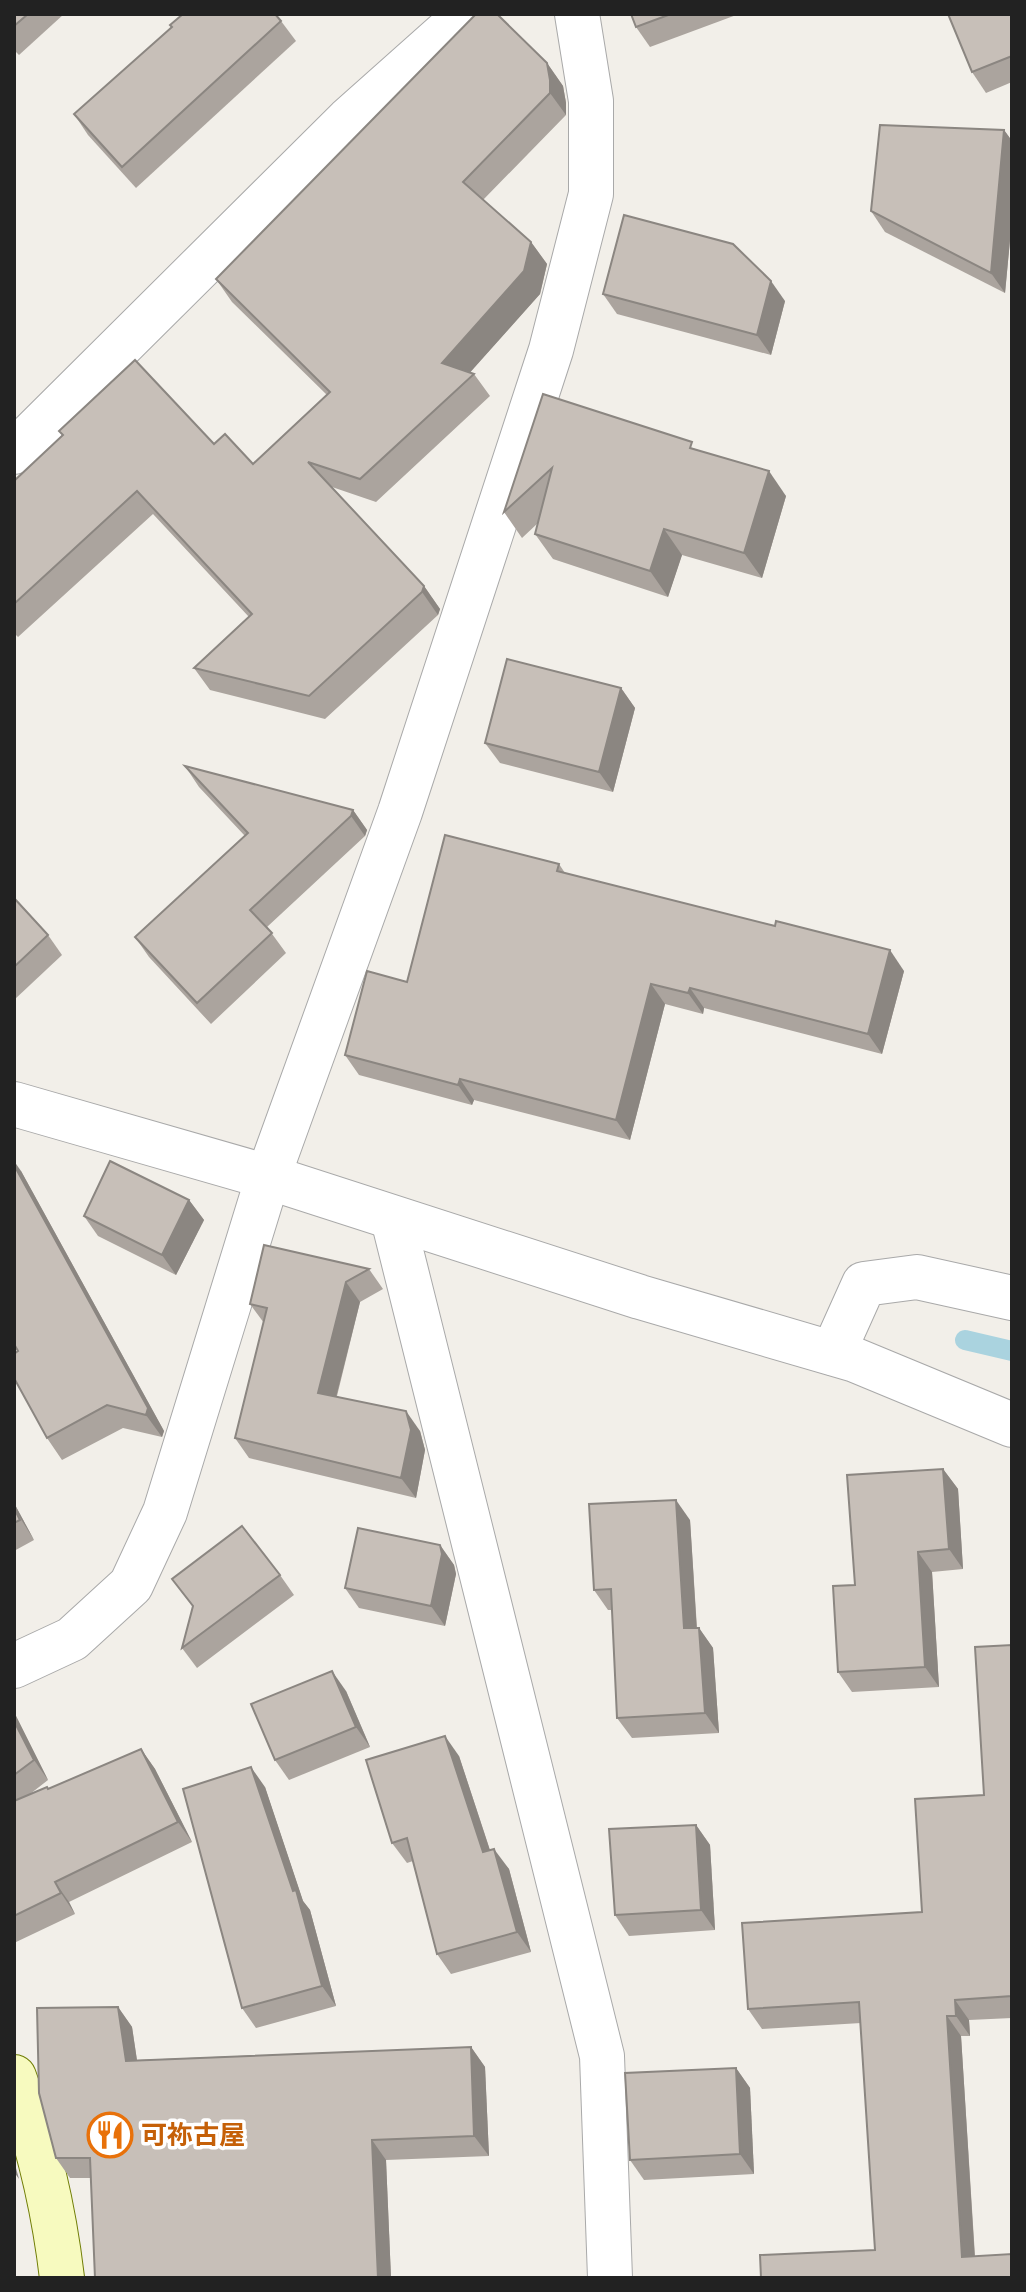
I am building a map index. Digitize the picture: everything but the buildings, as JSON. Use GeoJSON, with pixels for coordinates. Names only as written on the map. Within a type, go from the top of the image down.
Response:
{"type":"FeatureCollection","features":[{"type":"Feature","properties":{"kind":"main road"},"geometry":{"type":"LineString","coordinates":[[14,2077],[50,2199],[62,2278]]}},
{"type":"Feature","properties":{"kind":"street"},"geometry":{"type":"LineString","coordinates":[[14,452],[348,120],[467,14]]}},
{"type":"Feature","properties":{"kind":"street"},"geometry":{"type":"LineString","coordinates":[[14,1666],[72,1639],[131,1585],[165,1512],[268,1177],[400,812],[551,350],[591,194],[591,101],[577,14]]}},
{"type":"Feature","properties":{"kind":"street"},"geometry":{"type":"LineString","coordinates":[[14,1104],[268,1177],[640,1297],[833,1353],[1012,1425]]}},
{"type":"Feature","properties":{"kind":"street"},"geometry":{"type":"LineString","coordinates":[[393,1219],[602,2056],[610,2278]]}},
{"type":"Feature","properties":{"kind":"street"},"geometry":{"type":"LineString","coordinates":[[833,1353],[864,1284],[917,1277],[1012,1298]]}},
{"type":"Feature","properties":{"kind":"waterway"},"geometry":{"type":"LineString","coordinates":[[965,1340],[1012,1351]]}},
{"type":"Feature","properties":{"kind":"place","name":"可祢古屋"},"geometry":{"type":"Point","coordinates":[110,2135]}}]}
